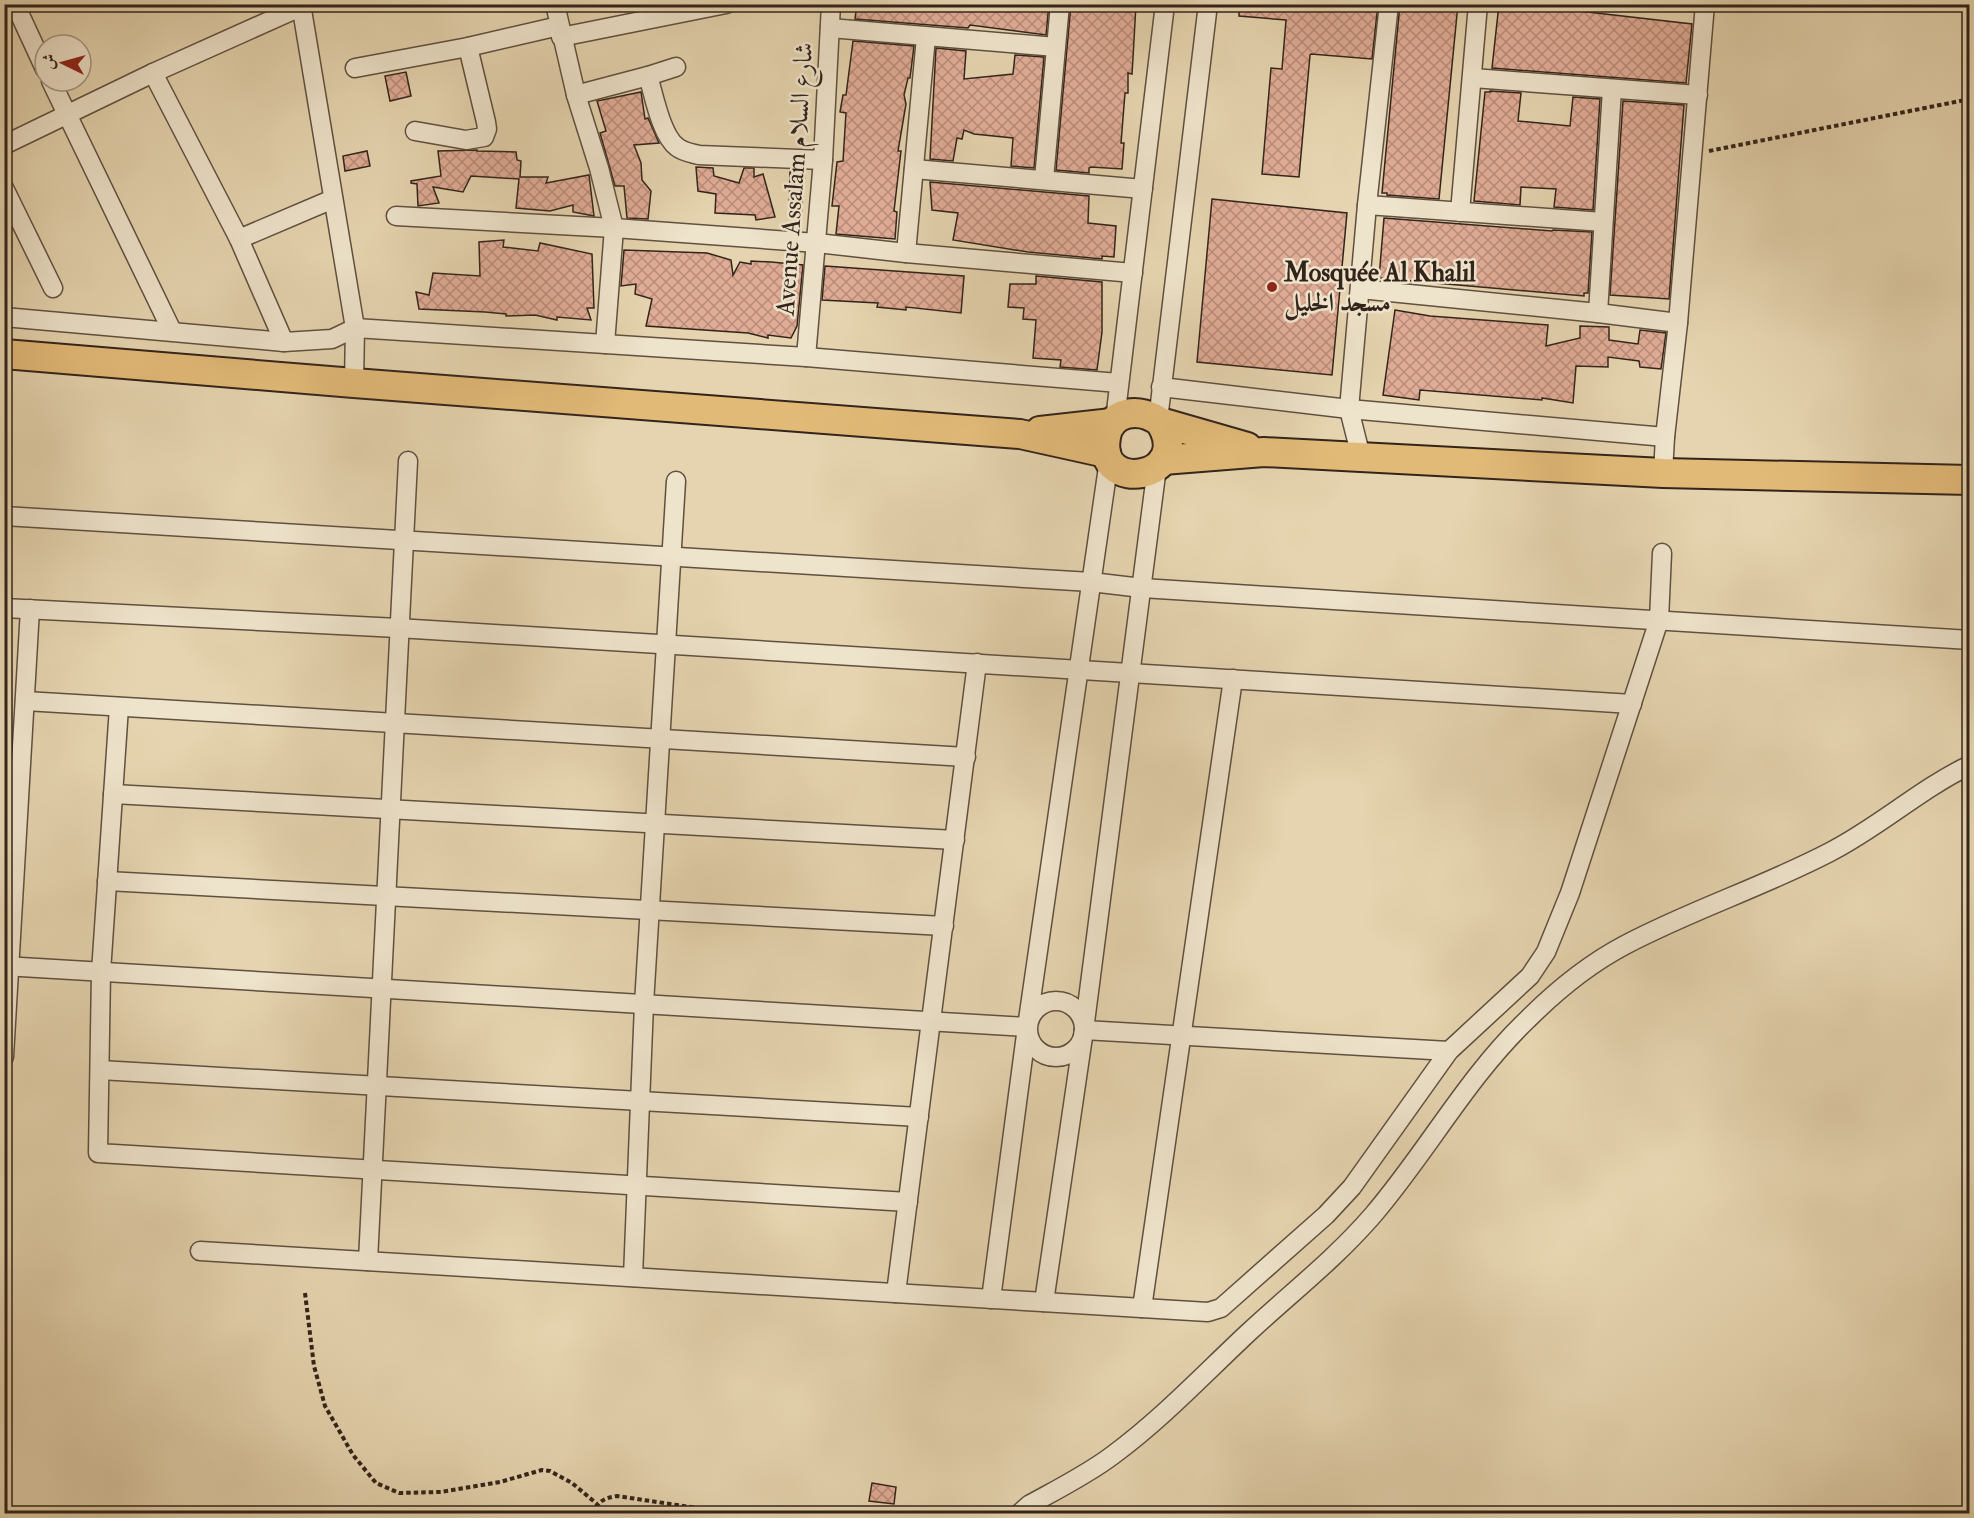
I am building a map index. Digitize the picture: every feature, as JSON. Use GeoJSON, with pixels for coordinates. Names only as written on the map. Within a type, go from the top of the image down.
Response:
{"type":"FeatureCollection","features":[{"type":"Feature","properties":{"kind":"main road"},"geometry":{"type":"LineString","coordinates":[[4,354],[1020,434],[1107,456]]}},
{"type":"Feature","properties":{"kind":"main road"},"geometry":{"type":"LineString","coordinates":[[1159,421],[1168,440],[1167,451],[1160,464],[1147,473],[1137,475],[1116,468],[1107,456],[1104,443],[1106,432],[1113,421],[1125,413],[1136,411],[1148,413],[1159,421],[1264,452]]}},
{"type":"Feature","properties":{"kind":"main road"},"geometry":{"type":"LineString","coordinates":[[1020,434],[1113,421]]}},
{"type":"Feature","properties":{"kind":"main road"},"geometry":{"type":"LineString","coordinates":[[1160,464],[1264,452],[1663,473],[1970,480]]}},
{"type":"Feature","properties":{"kind":"street"},"geometry":{"type":"LineString","coordinates":[[15,4],[33,43]]}},
{"type":"Feature","properties":{"kind":"street"},"geometry":{"type":"LineString","coordinates":[[555,4],[576,95],[599,168],[614,228],[605,344]]}},
{"type":"Feature","properties":{"kind":"street"},"geometry":{"type":"LineString","coordinates":[[355,68],[560,31],[660,10],[726,4]]}},
{"type":"Feature","properties":{"kind":"street","name":"Avenue Assalam شارع السلام"},"geometry":{"type":"LineString","coordinates":[[806,357],[823,160],[831,4]]}},
{"type":"Feature","properties":{"kind":"street"},"geometry":{"type":"LineString","coordinates":[[1044,179],[1060,4]]}},
{"type":"Feature","properties":{"kind":"street"},"geometry":{"type":"LineString","coordinates":[[1113,421],[1165,4]]}},
{"type":"Feature","properties":{"kind":"street"},"geometry":{"type":"LineString","coordinates":[[1159,421],[1161,387],[1208,4]]}},
{"type":"Feature","properties":{"kind":"street"},"geometry":{"type":"LineString","coordinates":[[1361,457],[1349,409],[1367,205],[1389,4]]}},
{"type":"Feature","properties":{"kind":"street"},"geometry":{"type":"LineString","coordinates":[[1460,212],[1478,4]]}},
{"type":"Feature","properties":{"kind":"street"},"geometry":{"type":"LineString","coordinates":[[4,145],[153,73],[303,5],[355,328],[354,383]]}},
{"type":"Feature","properties":{"kind":"street"},"geometry":{"type":"LineString","coordinates":[[1663,473],[1698,95],[1700,5]]}},
{"type":"Feature","properties":{"kind":"street"},"geometry":{"type":"LineString","coordinates":[[830,28],[1056,47]]}},
{"type":"Feature","properties":{"kind":"street"},"geometry":{"type":"LineString","coordinates":[[906,253],[926,37]]}},
{"type":"Feature","properties":{"kind":"street"},"geometry":{"type":"LineString","coordinates":[[415,131],[466,140],[484,137],[487,129],[486,122],[468,47]]}},
{"type":"Feature","properties":{"kind":"street"},"geometry":{"type":"LineString","coordinates":[[576,95],[675,67]]}},
{"type":"Feature","properties":{"kind":"street"},"geometry":{"type":"LineString","coordinates":[[153,73],[239,239],[284,342]]}},
{"type":"Feature","properties":{"kind":"street"},"geometry":{"type":"LineString","coordinates":[[648,76],[669,139],[676,147],[684,151],[699,155],[823,160]]}},
{"type":"Feature","properties":{"kind":"street"},"geometry":{"type":"LineString","coordinates":[[1473,78],[1698,95]]}},
{"type":"Feature","properties":{"kind":"street"},"geometry":{"type":"LineString","coordinates":[[1598,312],[1612,89]]}},
{"type":"Feature","properties":{"kind":"street"},"geometry":{"type":"LineString","coordinates":[[56,93],[172,331]]}},
{"type":"Feature","properties":{"kind":"street"},"geometry":{"type":"LineString","coordinates":[[914,170],[1143,189]]}},
{"type":"Feature","properties":{"kind":"street"},"geometry":{"type":"LineString","coordinates":[[4,188],[53,288]]}},
{"type":"Feature","properties":{"kind":"street"},"geometry":{"type":"LineString","coordinates":[[239,239],[333,199]]}},
{"type":"Feature","properties":{"kind":"street"},"geometry":{"type":"LineString","coordinates":[[1367,205],[1603,222]]}},
{"type":"Feature","properties":{"kind":"street"},"geometry":{"type":"LineString","coordinates":[[396,216],[614,228],[817,243],[1132,273]]}},
{"type":"Feature","properties":{"kind":"street"},"geometry":{"type":"LineString","coordinates":[[1360,290],[1598,312],[1678,323]]}},
{"type":"Feature","properties":{"kind":"street"},"geometry":{"type":"LineString","coordinates":[[4,317],[284,342],[332,339],[355,328],[806,357],[1119,383]]}},
{"type":"Feature","properties":{"kind":"street"},"geometry":{"type":"LineString","coordinates":[[1161,387],[1349,409],[1665,437]]}},
{"type":"Feature","properties":{"kind":"street"},"geometry":{"type":"LineString","coordinates":[[991,1299],[1107,456]]}},
{"type":"Feature","properties":{"kind":"street"},"geometry":{"type":"LineString","coordinates":[[368,1261],[402,541],[408,461]]}},
{"type":"Feature","properties":{"kind":"street"},"geometry":{"type":"LineString","coordinates":[[1044,1302],[1084,1030],[1160,464]]}},
{"type":"Feature","properties":{"kind":"street"},"geometry":{"type":"LineString","coordinates":[[633,1277],[644,1004],[675,482]]}},
{"type":"Feature","properties":{"kind":"street"},"geometry":{"type":"LineString","coordinates":[[4,516],[1091,582],[1142,588],[1970,640]]}},
{"type":"Feature","properties":{"kind":"street"},"geometry":{"type":"LineString","coordinates":[[200,1251],[1208,1312],[1221,1308],[1326,1215],[1352,1187],[1449,1051],[1530,976],[1546,952],[1570,893],[1659,620],[1662,553]]}},
{"type":"Feature","properties":{"kind":"street"},"geometry":{"type":"LineString","coordinates":[[4,608],[398,628],[1632,704]]}},
{"type":"Feature","properties":{"kind":"street"},"geometry":{"type":"LineString","coordinates":[[4,1057],[7,967],[30,609]]}},
{"type":"Feature","properties":{"kind":"street"},"geometry":{"type":"LineString","coordinates":[[896,1293],[977,663]]}},
{"type":"Feature","properties":{"kind":"street"},"geometry":{"type":"LineString","coordinates":[[1142,1308],[1233,679]]}},
{"type":"Feature","properties":{"kind":"street"},"geometry":{"type":"LineString","coordinates":[[25,701],[966,757]]}},
{"type":"Feature","properties":{"kind":"street"},"geometry":{"type":"LineString","coordinates":[[118,707],[101,972],[98,1153],[908,1202]]}},
{"type":"Feature","properties":{"kind":"street"},"geometry":{"type":"LineString","coordinates":[[1019,1514],[1029,1505],[1112,1456],[1166,1413],[1250,1331],[1339,1251],[1372,1216],[1411,1168],[1444,1119],[1494,1055],[1527,1019],[1559,990],[1623,946],[1779,878],[1834,851],[1970,765]]}},
{"type":"Feature","properties":{"kind":"street"},"geometry":{"type":"LineString","coordinates":[[113,795],[955,840]]}},
{"type":"Feature","properties":{"kind":"street"},"geometry":{"type":"LineString","coordinates":[[107,881],[944,926]]}},
{"type":"Feature","properties":{"kind":"street"},"geometry":{"type":"LineString","coordinates":[[7,967],[1027,1027]]}},
{"type":"Feature","properties":{"kind":"street"},"geometry":{"type":"LineString","coordinates":[[1052,1001],[1062,1001],[1071,1005],[1078,1012],[1083,1020],[1084,1030],[1078,1047],[1063,1057],[1054,1058],[1037,1051],[1031,1044],[1027,1027],[1035,1009],[1052,1001]]}},
{"type":"Feature","properties":{"kind":"street"},"geometry":{"type":"LineString","coordinates":[[1084,1030],[1449,1051]]}},
{"type":"Feature","properties":{"kind":"street"},"geometry":{"type":"LineString","coordinates":[[100,1070],[919,1117]]}},
{"type":"Feature","properties":{"kind":"path"},"geometry":{"type":"LineString","coordinates":[[1693,154],[1970,99]]}},
{"type":"Feature","properties":{"kind":"path"},"geometry":{"type":"LineString","coordinates":[[305,1293],[314,1366],[325,1406],[353,1455],[376,1483],[399,1493],[441,1492],[500,1482],[542,1470],[550,1471],[572,1483],[597,1504]]}},
{"type":"Feature","properties":{"kind":"path"},"geometry":{"type":"LineString","coordinates":[[593,1514],[597,1504],[604,1498],[617,1496],[697,1508],[711,1514]]}},
{"type":"Feature","properties":{"kind":"building"},"geometry":{"type":"Polygon","coordinates":[[[857,4],[1049,4],[1046,35],[970,25],[968,28],[855,19],[857,4]]]}},
{"type":"Feature","properties":{"kind":"building"},"geometry":{"type":"Polygon","coordinates":[[[1071,4],[1136,4],[1132,74],[1128,73],[1128,93],[1125,93],[1121,143],[1124,143],[1122,169],[1091,167],[1089,173],[1056,170],[1071,4]]]}},
{"type":"Feature","properties":{"kind":"building"},"geometry":{"type":"Polygon","coordinates":[[[1239,4],[1378,4],[1372,59],[1310,55],[1299,177],[1262,174],[1271,68],[1282,69],[1286,20],[1239,16],[1239,4]]]}},
{"type":"Feature","properties":{"kind":"building"},"geometry":{"type":"Polygon","coordinates":[[[1400,4],[1458,4],[1439,199],[1382,193],[1400,4]]]}},
{"type":"Feature","properties":{"kind":"building"},"geometry":{"type":"Polygon","coordinates":[[[1499,4],[1517,4],[1692,24],[1686,83],[1492,68],[1499,4]]]}},
{"type":"Feature","properties":{"kind":"building"},"geometry":{"type":"Polygon","coordinates":[[[853,41],[914,46],[910,78],[908,78],[904,95],[906,104],[898,151],[901,151],[894,211],[897,212],[895,239],[836,234],[839,206],[832,206],[837,162],[843,161],[846,113],[840,112],[843,95],[846,95],[853,41]]]}},
{"type":"Feature","properties":{"kind":"building"},"geometry":{"type":"Polygon","coordinates":[[[936,48],[966,51],[964,79],[1013,74],[1015,55],[1044,57],[1034,168],[1011,166],[1013,138],[974,134],[964,130],[962,139],[957,138],[953,161],[930,159],[936,48]]]}},
{"type":"Feature","properties":{"kind":"building"},"geometry":{"type":"Polygon","coordinates":[[[406,72],[411,96],[390,101],[385,76],[406,72]]]}},
{"type":"Feature","properties":{"kind":"building"},"geometry":{"type":"Polygon","coordinates":[[[641,92],[645,119],[648,118],[659,143],[634,145],[641,163],[642,180],[651,191],[648,219],[627,218],[624,186],[615,186],[600,133],[606,131],[597,101],[641,92]]]}},
{"type":"Feature","properties":{"kind":"building"},"geometry":{"type":"Polygon","coordinates":[[[1485,92],[1521,93],[1518,121],[1570,126],[1573,97],[1600,99],[1593,210],[1554,207],[1556,189],[1521,187],[1520,205],[1474,201],[1485,92]]]}},
{"type":"Feature","properties":{"kind":"building"},"geometry":{"type":"Polygon","coordinates":[[[1623,101],[1684,105],[1669,299],[1610,295],[1623,101]]]}},
{"type":"Feature","properties":{"kind":"building"},"geometry":{"type":"Polygon","coordinates":[[[367,151],[370,166],[345,171],[343,156],[367,151]]]}},
{"type":"Feature","properties":{"kind":"building"},"geometry":{"type":"Polygon","coordinates":[[[438,151],[516,152],[517,160],[521,161],[520,177],[548,177],[546,183],[589,175],[594,216],[573,212],[573,205],[550,211],[516,208],[519,179],[471,176],[463,192],[433,187],[439,203],[418,206],[417,184],[411,181],[441,176],[438,151]]]}},
{"type":"Feature","properties":{"kind":"building"},"geometry":{"type":"Polygon","coordinates":[[[696,167],[713,168],[714,176],[739,183],[744,168],[754,168],[754,177],[763,174],[775,217],[756,220],[755,215],[715,213],[716,194],[698,191],[696,167]]]}},
{"type":"Feature","properties":{"kind":"building"},"geometry":{"type":"Polygon","coordinates":[[[790,172],[805,172],[801,216],[789,216],[790,172]]]}},
{"type":"Feature","properties":{"kind":"building"},"geometry":{"type":"Polygon","coordinates":[[[930,182],[1089,196],[1088,223],[1116,226],[1114,257],[1102,256],[1102,259],[1028,252],[953,240],[958,213],[932,210],[930,182]]]}},
{"type":"Feature","properties":{"kind":"building","name":"Mosquée Al Khalil مسجد الخليل"},"geometry":{"type":"Polygon","coordinates":[[[1212,199],[1347,213],[1332,375],[1197,362],[1212,199]]]}},
{"type":"Feature","properties":{"kind":"building"},"geometry":{"type":"Polygon","coordinates":[[[1384,218],[1592,232],[1588,293],[1584,293],[1584,296],[1379,278],[1384,218]]]}},
{"type":"Feature","properties":{"kind":"building"},"geometry":{"type":"Polygon","coordinates":[[[504,240],[503,247],[538,251],[540,243],[592,254],[594,308],[587,308],[591,320],[557,317],[557,320],[535,315],[506,316],[506,314],[485,312],[419,309],[416,292],[429,295],[433,273],[480,276],[479,242],[504,240]]]}},
{"type":"Feature","properties":{"kind":"building"},"geometry":{"type":"Polygon","coordinates":[[[624,250],[707,253],[731,260],[733,275],[740,262],[803,265],[797,326],[791,338],[768,335],[768,338],[748,333],[646,326],[652,299],[635,294],[636,284],[621,286],[624,250]]]}},
{"type":"Feature","properties":{"kind":"building"},"geometry":{"type":"Polygon","coordinates":[[[825,266],[964,276],[961,313],[906,307],[906,310],[877,307],[878,303],[822,300],[825,266]]]}},
{"type":"Feature","properties":{"kind":"building"},"geometry":{"type":"Polygon","coordinates":[[[1036,276],[1102,282],[1102,332],[1097,370],[1060,367],[1061,360],[1033,358],[1036,320],[1023,319],[1024,308],[1008,307],[1010,284],[1036,284],[1036,276]]]}},
{"type":"Feature","properties":{"kind":"building"},"geometry":{"type":"Polygon","coordinates":[[[1395,310],[1430,316],[1548,325],[1546,346],[1580,338],[1580,326],[1609,327],[1609,340],[1638,344],[1640,330],[1666,333],[1661,369],[1640,367],[1639,361],[1608,357],[1608,367],[1576,366],[1573,403],[1542,398],[1542,400],[1420,390],[1419,400],[1383,395],[1395,310]]]}},
{"type":"Feature","properties":{"kind":"building"},"geometry":{"type":"Polygon","coordinates":[[[872,1483],[896,1487],[894,1504],[869,1501],[872,1483]]]}},
{"type":"Feature","properties":{"kind":"place","name":"Mosquée Al Khalil مسجد الخليل"},"geometry":{"type":"Point","coordinates":[1272,287]}}]}
